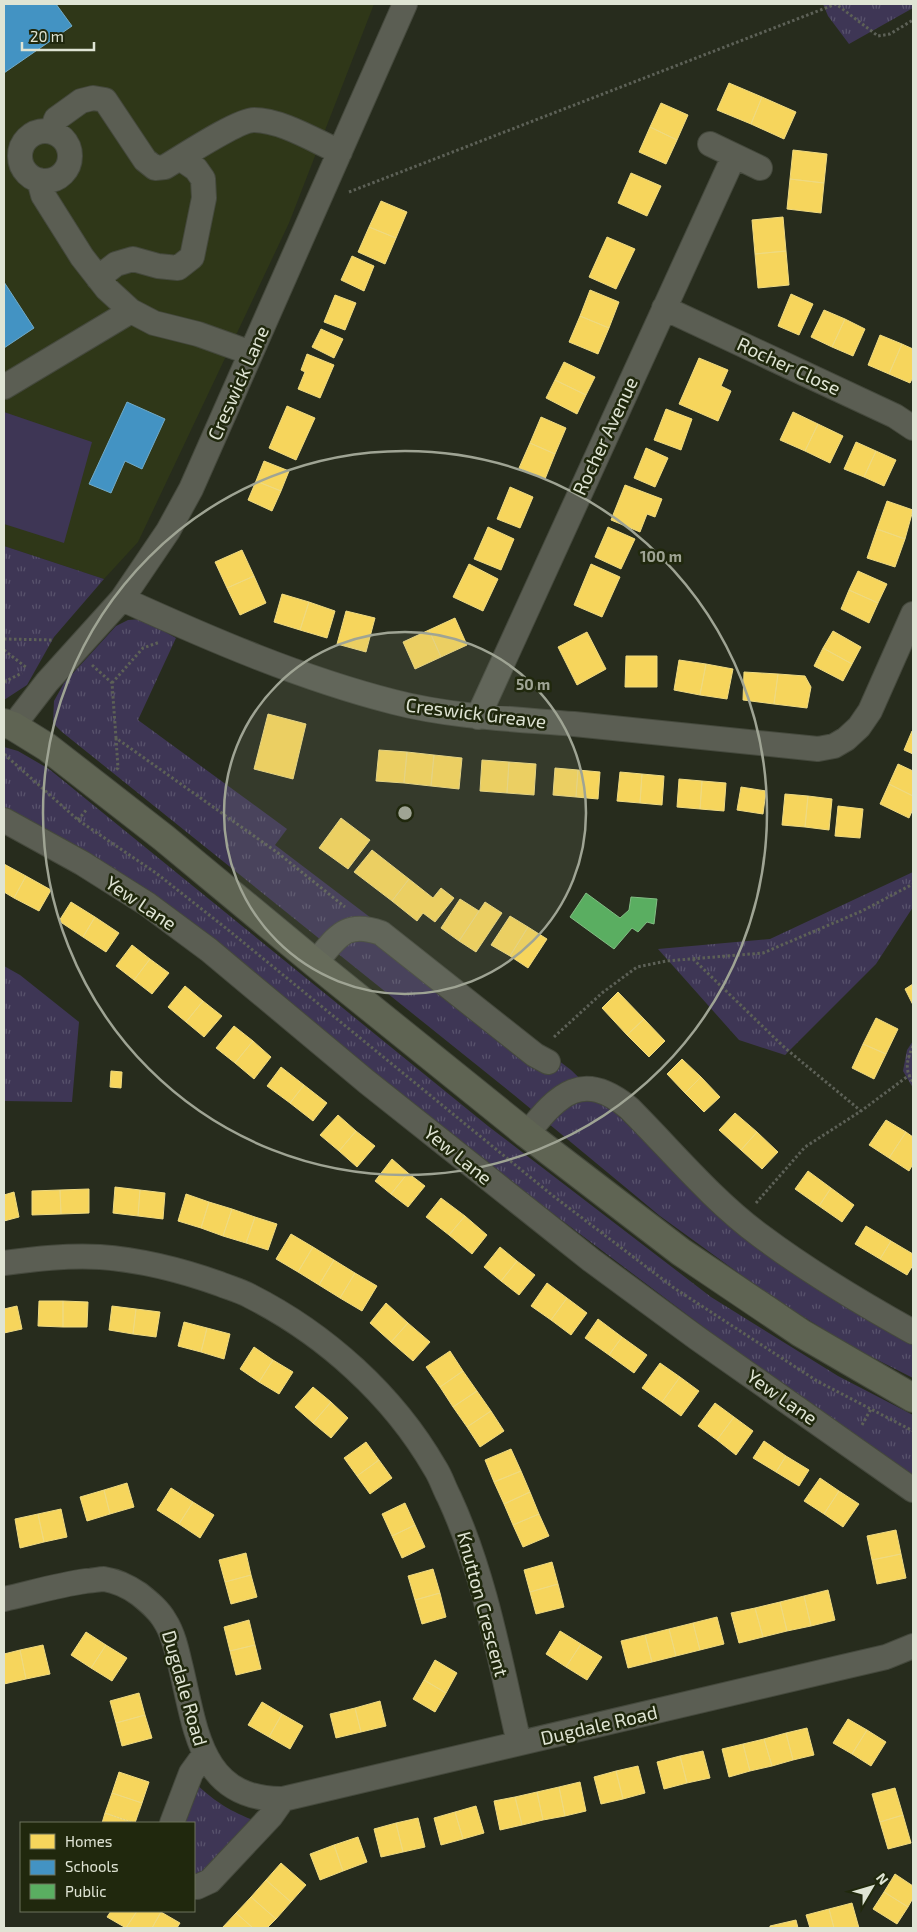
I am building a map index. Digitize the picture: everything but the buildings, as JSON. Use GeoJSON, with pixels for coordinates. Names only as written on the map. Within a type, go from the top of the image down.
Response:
{"type":"FeatureCollection","features":[{"type":"Feature","properties":{"kind":"main road"},"geometry":{"type":"LineString","coordinates":[[8,724],[48,747],[527,1134],[681,1252],[802,1333],[913,1398]]}},
{"type":"Feature","properties":{"kind":"street","name":"Creswick Lane"},"geometry":{"type":"LineString","coordinates":[[8,724],[122,599],[168,531],[191,489],[405,4]]}},
{"type":"Feature","properties":{"kind":"street"},"geometry":{"type":"LineString","coordinates":[[52,131],[56,119],[81,101],[93,98],[105,100],[145,160],[155,168],[165,167],[238,124],[253,120],[278,124],[340,152]]}},
{"type":"Feature","properties":{"kind":"street"},"geometry":{"type":"LineString","coordinates":[[52,131],[60,135],[66,142],[70,150],[70,161],[61,176],[53,180],[39,180],[31,177],[22,168],[20,159],[21,147],[25,139],[34,132],[52,131]]}},
{"type":"Feature","properties":{"kind":"street"},"geometry":{"type":"LineString","coordinates":[[710,144],[760,168]]}},
{"type":"Feature","properties":{"kind":"street","name":"Rocher Avenue"},"geometry":{"type":"LineString","coordinates":[[478,717],[734,156]]}},
{"type":"Feature","properties":{"kind":"street"},"geometry":{"type":"LineString","coordinates":[[98,278],[116,264],[133,259],[158,266],[178,268],[192,257],[204,198],[203,179],[196,169],[180,158]]}},
{"type":"Feature","properties":{"kind":"street"},"geometry":{"type":"LineString","coordinates":[[39,180],[43,195],[82,258],[107,289],[131,311],[154,323],[198,334],[251,352]]}},
{"type":"Feature","properties":{"kind":"street","name":"Rocher Close"},"geometry":{"type":"LineString","coordinates":[[664,308],[895,416],[913,428]]}},
{"type":"Feature","properties":{"kind":"street"},"geometry":{"type":"LineString","coordinates":[[4,388],[131,311]]}},
{"type":"Feature","properties":{"kind":"street","name":"Creswick Greave"},"geometry":{"type":"LineString","coordinates":[[122,599],[236,649],[321,680],[395,702],[478,717],[680,734],[818,749],[834,746],[846,739],[870,712],[913,614]]}},
{"type":"Feature","properties":{"kind":"street","name":"Yew Lane"},"geometry":{"type":"LineString","coordinates":[[4,820],[82,863],[147,904],[209,950],[366,1082],[591,1260],[913,1490]]}},
{"type":"Feature","properties":{"kind":"street"},"geometry":{"type":"LineString","coordinates":[[315,963],[341,934],[352,929],[367,928],[381,934],[541,1058]]}},
{"type":"Feature","properties":{"kind":"street"},"geometry":{"type":"LineString","coordinates":[[527,1134],[543,1114],[575,1089],[589,1087],[615,1096],[721,1202],[761,1236],[861,1303],[913,1332]]}},
{"type":"Feature","properties":{"kind":"street","name":"Knutton Crescent"},"geometry":{"type":"LineString","coordinates":[[4,1263],[40,1259],[99,1257],[148,1263],[194,1274],[249,1295],[304,1328],[352,1365],[398,1415],[436,1468],[462,1526],[482,1586],[519,1744]]}},
{"type":"Feature","properties":{"kind":"street","name":"Dugdale Road"},"geometry":{"type":"LineString","coordinates":[[4,1599],[75,1582],[104,1579],[128,1586],[150,1602],[166,1622],[204,1755],[215,1771],[231,1786],[247,1795],[266,1799],[284,1799],[886,1657],[913,1649]]}},
{"type":"Feature","properties":{"kind":"street","name":"Dugdale Road"},"geometry":{"type":"LineString","coordinates":[[172,1822],[191,1773],[204,1755]]}},
{"type":"Feature","properties":{"kind":"street"},"geometry":{"type":"LineString","coordinates":[[195,1886],[210,1881],[272,1816],[284,1799]]}},
{"type":"Feature","properties":{"kind":"path"},"geometry":{"type":"LineString","coordinates":[[325,187],[345,194],[836,4],[878,36],[890,34],[913,20]]}},
{"type":"Feature","properties":{"kind":"path"},"geometry":{"type":"LineString","coordinates":[[112,683],[143,648],[191,630]]}},
{"type":"Feature","properties":{"kind":"path"},"geometry":{"type":"LineString","coordinates":[[4,640],[62,640],[76,650],[112,683],[116,738],[278,853],[350,911],[359,929]]}},
{"type":"Feature","properties":{"kind":"path"},"geometry":{"type":"LineString","coordinates":[[4,650],[29,670],[4,682]]}},
{"type":"Feature","properties":{"kind":"path"},"geometry":{"type":"LineString","coordinates":[[541,1058],[602,993],[637,967],[666,961],[763,952],[862,911],[913,884]]}},
{"type":"Feature","properties":{"kind":"path"},"geometry":{"type":"LineString","coordinates":[[209,950],[248,907]]}},
{"type":"Feature","properties":{"kind":"path"},"geometry":{"type":"LineString","coordinates":[[692,959],[785,1048],[861,1111]]}},
{"type":"Feature","properties":{"kind":"path"},"geometry":{"type":"LineString","coordinates":[[913,1046],[907,1060],[908,1076],[913,1082]]}},
{"type":"Feature","properties":{"kind":"path"},"geometry":{"type":"LineString","coordinates":[[741,1220],[805,1147],[861,1111],[908,1076],[913,1075]]}},
{"type":"Feature","properties":{"kind":"path"},"geometry":{"type":"LineString","coordinates":[[850,1445],[871,1409],[883,1381]]}},
{"type":"Feature","properties":{"kind":"shaded area"},"geometry":{"type":"Polygon","coordinates":[[[4,4],[374,4],[289,223],[138,542],[104,579],[4,546],[4,4]]]}},
{"type":"Feature","properties":{"kind":"green space"},"geometry":{"type":"Polygon","coordinates":[[[823,4],[913,4],[913,8],[849,44],[828,16],[823,4]]]}},
{"type":"Feature","properties":{"kind":"green space"},"geometry":{"type":"Polygon","coordinates":[[[4,412],[92,442],[64,543],[4,524],[4,412]]]}},
{"type":"Feature","properties":{"kind":"green space"},"geometry":{"type":"Polygon","coordinates":[[[4,546],[104,579],[54,637],[27,685],[4,700],[4,546]]]}},
{"type":"Feature","properties":{"kind":"green space"},"geometry":{"type":"Polygon","coordinates":[[[142,619],[176,638],[138,720],[287,829],[275,845],[571,1070],[634,1131],[755,1242],[913,1343],[913,1378],[854,1348],[773,1298],[660,1216],[514,1095],[62,732],[53,723],[54,701],[64,683],[116,626],[128,620],[142,619]]]}},
{"type":"Feature","properties":{"kind":"green space"},"geometry":{"type":"Polygon","coordinates":[[[4,747],[18,751],[49,769],[488,1126],[711,1297],[838,1376],[913,1415],[913,1477],[754,1365],[487,1164],[4,809],[4,747]]]}},
{"type":"Feature","properties":{"kind":"green space"},"geometry":{"type":"Polygon","coordinates":[[[913,872],[913,907],[876,964],[785,1055],[739,1040],[658,949],[770,939],[913,872]]]}},
{"type":"Feature","properties":{"kind":"green space"},"geometry":{"type":"Polygon","coordinates":[[[4,966],[20,975],[79,1022],[72,1102],[4,1101],[4,966]]]}},
{"type":"Feature","properties":{"kind":"green space"},"geometry":{"type":"Polygon","coordinates":[[[913,1041],[913,1088],[903,1071],[907,1050],[913,1041]]]}},
{"type":"Feature","properties":{"kind":"green space"},"geometry":{"type":"Polygon","coordinates":[[[196,1784],[225,1806],[258,1822],[208,1874],[195,1878],[195,1822],[183,1822],[196,1784]]]}}]}
